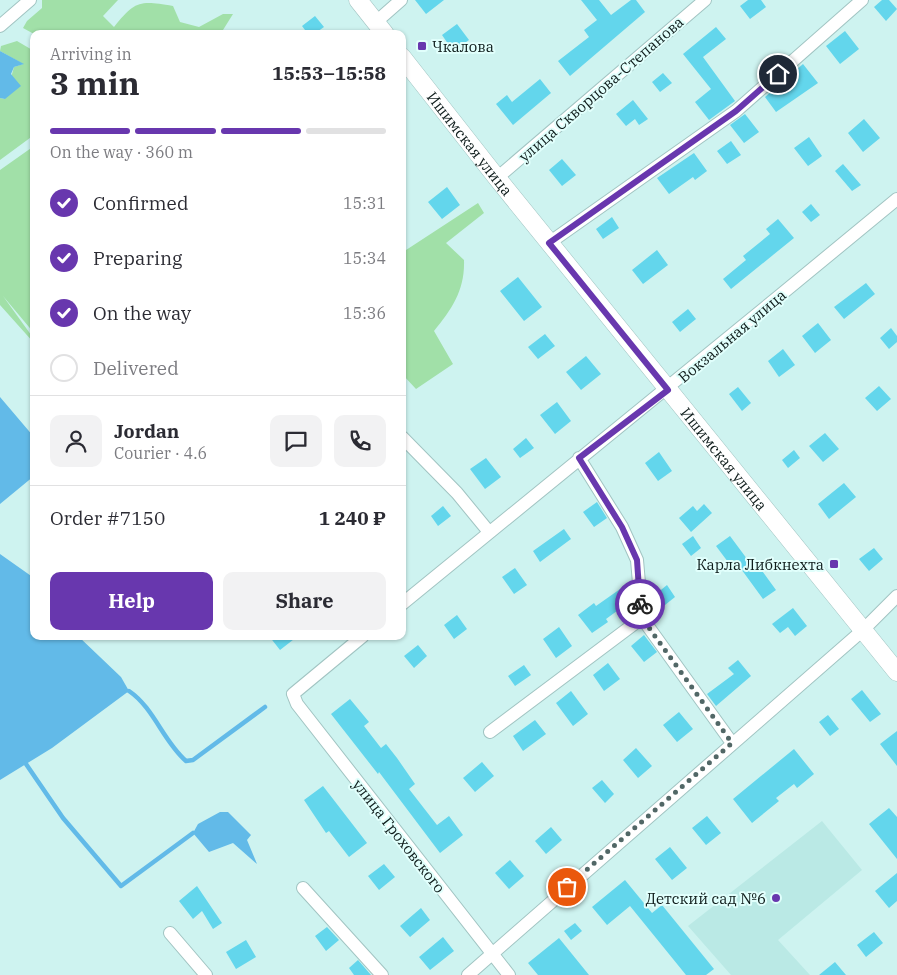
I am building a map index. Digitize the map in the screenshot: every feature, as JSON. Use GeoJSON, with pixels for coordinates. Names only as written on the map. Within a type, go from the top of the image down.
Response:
{"type":"FeatureCollection","features":[{"type":"Feature","properties":{"kind":"main road"},"geometry":{"type":"LineString","coordinates":[[358,0],[380,28]]}},
{"type":"Feature","properties":{"kind":"main road","name":"Ишимская улица"},"geometry":{"type":"LineString","coordinates":[[406,61],[549,243],[897,672]]}},
{"type":"Feature","properties":{"kind":"street"},"geometry":{"type":"LineString","coordinates":[[0,26],[30,0]]}},
{"type":"Feature","properties":{"kind":"street"},"geometry":{"type":"LineString","coordinates":[[380,28],[400,0]]}},
{"type":"Feature","properties":{"kind":"street","name":"улица Скворцова-Степанова"},"geometry":{"type":"LineString","coordinates":[[497,178],[705,0]]}},
{"type":"Feature","properties":{"kind":"street"},"geometry":{"type":"LineString","coordinates":[[549,243],[736,111],[862,0]]}},
{"type":"Feature","properties":{"kind":"street","name":"Вокзальная улица"},"geometry":{"type":"LineString","coordinates":[[406,601],[579,458],[668,390],[897,199]]}},
{"type":"Feature","properties":{"kind":"street"},"geometry":{"type":"LineString","coordinates":[[406,441],[458,493],[489,532]]}},
{"type":"Feature","properties":{"kind":"street"},"geometry":{"type":"LineString","coordinates":[[579,458],[622,527],[637,560],[642,618],[732,743]]}},
{"type":"Feature","properties":{"kind":"street"},"geometry":{"type":"LineString","coordinates":[[468,975],[492,952],[863,630],[897,596]]}},
{"type":"Feature","properties":{"kind":"street"},"geometry":{"type":"LineString","coordinates":[[490,732],[642,618]]}},
{"type":"Feature","properties":{"kind":"street","name":"улица Гроховского"},"geometry":{"type":"LineString","coordinates":[[358,640],[293,694],[309,720],[509,975]]}},
{"type":"Feature","properties":{"kind":"street"},"geometry":{"type":"LineString","coordinates":[[304,888],[382,975]]}},
{"type":"Feature","properties":{"kind":"street"},"geometry":{"type":"LineString","coordinates":[[170,933],[206,975]]}},
{"type":"Feature","properties":{"kind":"shaded area","name":"Детский сад №6"},"geometry":{"type":"Polygon","coordinates":[[[822,821],[862,870],[778,940],[810,975],[731,975],[688,926],[822,821]]]}},
{"type":"Feature","properties":{"kind":"green space"},"geometry":{"type":"Polygon","coordinates":[[[42,0],[118,0],[103,16],[114,27],[133,7],[145,3],[173,6],[180,22],[199,27],[223,14],[233,14],[223,30],[30,30],[30,32],[23,28],[27,21],[42,8],[42,0]]]}},
{"type":"Feature","properties":{"kind":"green space"},"geometry":{"type":"Polygon","coordinates":[[[17,41],[30,49],[30,138],[0,160],[0,98],[5,99],[14,67],[23,64],[0,51],[1,46],[17,41]]]}},
{"type":"Feature","properties":{"kind":"green space"},"geometry":{"type":"Polygon","coordinates":[[[30,149],[30,328],[3,296],[30,333],[30,339],[0,305],[0,170],[30,149]]]}},
{"type":"Feature","properties":{"kind":"green space"},"geometry":{"type":"Polygon","coordinates":[[[478,203],[484,213],[446,243],[464,260],[464,271],[460,290],[452,307],[434,331],[453,364],[416,389],[406,378],[406,250],[478,203]]]}},
{"type":"Feature","properties":{"kind":"water"},"geometry":{"type":"Polygon","coordinates":[[[0,51],[24,64],[14,67],[11,74],[21,86],[5,99],[0,98],[0,51]]]}},
{"type":"Feature","properties":{"kind":"water"},"geometry":{"type":"Polygon","coordinates":[[[0,397],[30,432],[30,479],[0,504],[0,397]]]}},
{"type":"Feature","properties":{"kind":"water"},"geometry":{"type":"Polygon","coordinates":[[[0,554],[30,575],[30,640],[82,640],[121,677],[129,691],[52,748],[0,780],[0,554]]]}},
{"type":"Feature","properties":{"kind":"water"},"geometry":{"type":"Polygon","coordinates":[[[220,812],[228,812],[251,835],[247,840],[257,864],[233,843],[209,852],[193,833],[198,824],[220,812]]]}},
{"type":"Feature","properties":{"kind":"building"},"geometry":{"type":"Polygon","coordinates":[[[415,0],[444,0],[426,14],[415,0]]]}},
{"type":"Feature","properties":{"kind":"building"},"geometry":{"type":"Polygon","coordinates":[[[581,0],[599,0],[611,15],[631,0],[636,0],[645,12],[570,76],[558,61],[589,37],[584,30],[597,20],[581,0]]]}},
{"type":"Feature","properties":{"kind":"building"},"geometry":{"type":"Polygon","coordinates":[[[748,0],[761,0],[766,7],[750,19],[740,6],[748,0]]]}},
{"type":"Feature","properties":{"kind":"building"},"geometry":{"type":"Polygon","coordinates":[[[882,0],[889,0],[897,9],[886,21],[874,7],[882,0]]]}},
{"type":"Feature","properties":{"kind":"building"},"geometry":{"type":"Polygon","coordinates":[[[315,16],[324,27],[320,30],[305,30],[302,26],[315,16]]]}},
{"type":"Feature","properties":{"kind":"building"},"geometry":{"type":"Polygon","coordinates":[[[457,24],[469,40],[453,51],[442,35],[457,24]]]}},
{"type":"Feature","properties":{"kind":"building"},"geometry":{"type":"Polygon","coordinates":[[[716,27],[726,39],[703,57],[735,101],[709,120],[695,102],[711,89],[683,54],[716,27]]]}},
{"type":"Feature","properties":{"kind":"building"},"geometry":{"type":"Polygon","coordinates":[[[845,31],[859,49],[840,64],[826,46],[845,31]]]}},
{"type":"Feature","properties":{"kind":"building"},"geometry":{"type":"Polygon","coordinates":[[[803,64],[818,83],[776,112],[765,97],[803,64]]]}},
{"type":"Feature","properties":{"kind":"building"},"geometry":{"type":"Polygon","coordinates":[[[663,73],[672,83],[660,92],[652,82],[663,73]]]}},
{"type":"Feature","properties":{"kind":"building"},"geometry":{"type":"Polygon","coordinates":[[[540,79],[551,93],[513,125],[496,104],[507,95],[512,102],[540,79]]]}},
{"type":"Feature","properties":{"kind":"building"},"geometry":{"type":"Polygon","coordinates":[[[633,100],[648,119],[639,125],[635,119],[626,126],[616,114],[633,100]]]}},
{"type":"Feature","properties":{"kind":"building"},"geometry":{"type":"Polygon","coordinates":[[[745,114],[759,132],[744,143],[730,125],[745,114]]]}},
{"type":"Feature","properties":{"kind":"building"},"geometry":{"type":"Polygon","coordinates":[[[864,119],[880,138],[863,152],[848,133],[864,119]]]}},
{"type":"Feature","properties":{"kind":"building"},"geometry":{"type":"Polygon","coordinates":[[[809,137],[822,156],[808,166],[794,148],[809,137]]]}},
{"type":"Feature","properties":{"kind":"building"},"geometry":{"type":"Polygon","coordinates":[[[731,141],[741,155],[727,164],[717,151],[731,141]]]}},
{"type":"Feature","properties":{"kind":"building"},"geometry":{"type":"Polygon","coordinates":[[[694,153],[707,171],[695,180],[693,177],[669,194],[657,178],[694,153]]]}},
{"type":"Feature","properties":{"kind":"building"},"geometry":{"type":"Polygon","coordinates":[[[562,159],[576,175],[562,186],[549,170],[562,159]]]}},
{"type":"Feature","properties":{"kind":"building"},"geometry":{"type":"Polygon","coordinates":[[[843,164],[861,185],[852,191],[835,171],[843,164]]]}},
{"type":"Feature","properties":{"kind":"building"},"geometry":{"type":"Polygon","coordinates":[[[447,187],[460,205],[442,219],[428,202],[447,187]]]}},
{"type":"Feature","properties":{"kind":"building"},"geometry":{"type":"Polygon","coordinates":[[[811,204],[820,215],[811,222],[802,212],[811,204]]]}},
{"type":"Feature","properties":{"kind":"building"},"geometry":{"type":"Polygon","coordinates":[[[612,217],[619,228],[603,239],[596,229],[612,217]]]}},
{"type":"Feature","properties":{"kind":"building"},"geometry":{"type":"Polygon","coordinates":[[[778,219],[794,238],[731,289],[723,279],[746,260],[743,256],[770,234],[766,229],[778,219]]]}},
{"type":"Feature","properties":{"kind":"building"},"geometry":{"type":"Polygon","coordinates":[[[657,250],[668,265],[643,284],[632,270],[657,250]]]}},
{"type":"Feature","properties":{"kind":"building"},"geometry":{"type":"Polygon","coordinates":[[[518,277],[542,307],[524,321],[500,291],[518,277]]]}},
{"type":"Feature","properties":{"kind":"building"},"geometry":{"type":"Polygon","coordinates":[[[866,283],[875,294],[844,319],[834,307],[866,283]]]}},
{"type":"Feature","properties":{"kind":"building"},"geometry":{"type":"Polygon","coordinates":[[[688,309],[696,319],[680,332],[672,322],[688,309]]]}},
{"type":"Feature","properties":{"kind":"building"},"geometry":{"type":"Polygon","coordinates":[[[818,323],[831,340],[815,353],[802,336],[818,323]]]}},
{"type":"Feature","properties":{"kind":"building"},"geometry":{"type":"Polygon","coordinates":[[[891,328],[897,336],[897,342],[889,349],[880,338],[891,328]]]}},
{"type":"Feature","properties":{"kind":"building"},"geometry":{"type":"Polygon","coordinates":[[[545,334],[555,346],[538,359],[528,347],[545,334]]]}},
{"type":"Feature","properties":{"kind":"building"},"geometry":{"type":"Polygon","coordinates":[[[783,349],[795,365],[779,377],[768,361],[783,349]]]}},
{"type":"Feature","properties":{"kind":"building"},"geometry":{"type":"Polygon","coordinates":[[[586,356],[601,374],[581,390],[566,372],[586,356]]]}},
{"type":"Feature","properties":{"kind":"building"},"geometry":{"type":"Polygon","coordinates":[[[879,386],[891,399],[877,411],[865,398],[879,386]]]}},
{"type":"Feature","properties":{"kind":"building"},"geometry":{"type":"Polygon","coordinates":[[[738,387],[751,403],[742,411],[729,394],[738,387]]]}},
{"type":"Feature","properties":{"kind":"building"},"geometry":{"type":"Polygon","coordinates":[[[557,402],[571,421],[555,434],[540,415],[557,402]]]}},
{"type":"Feature","properties":{"kind":"building"},"geometry":{"type":"Polygon","coordinates":[[[825,433],[839,449],[823,462],[809,446],[825,433]]]}},
{"type":"Feature","properties":{"kind":"building"},"geometry":{"type":"Polygon","coordinates":[[[526,438],[534,448],[520,458],[513,449],[526,438]]]}},
{"type":"Feature","properties":{"kind":"building"},"geometry":{"type":"Polygon","coordinates":[[[794,450],[800,458],[788,468],[782,460],[794,450]]]}},
{"type":"Feature","properties":{"kind":"building"},"geometry":{"type":"Polygon","coordinates":[[[659,452],[672,471],[658,481],[645,463],[659,452]]]}},
{"type":"Feature","properties":{"kind":"building"},"geometry":{"type":"Polygon","coordinates":[[[486,458],[501,477],[485,489],[470,469],[486,458]]]}},
{"type":"Feature","properties":{"kind":"building"},"geometry":{"type":"Polygon","coordinates":[[[844,483],[856,497],[829,519],[818,504],[844,483]]]}},
{"type":"Feature","properties":{"kind":"building"},"geometry":{"type":"Polygon","coordinates":[[[597,502],[607,518],[594,527],[583,512],[597,502]]]}},
{"type":"Feature","properties":{"kind":"building"},"geometry":{"type":"Polygon","coordinates":[[[704,504],[712,513],[691,532],[679,518],[693,506],[697,511],[704,504]]]}},
{"type":"Feature","properties":{"kind":"building"},"geometry":{"type":"Polygon","coordinates":[[[443,506],[451,516],[438,526],[431,516],[443,506]]]}},
{"type":"Feature","properties":{"kind":"building"},"geometry":{"type":"Polygon","coordinates":[[[564,529],[571,539],[540,562],[533,551],[564,529]]]}},
{"type":"Feature","properties":{"kind":"building"},"geometry":{"type":"Polygon","coordinates":[[[693,536],[701,548],[691,556],[682,544],[693,536]]]}},
{"type":"Feature","properties":{"kind":"building"},"geometry":{"type":"Polygon","coordinates":[[[730,536],[756,571],[760,568],[776,590],[763,599],[736,562],[731,566],[716,546],[730,536]]]}},
{"type":"Feature","properties":{"kind":"building"},"geometry":{"type":"Polygon","coordinates":[[[874,548],[883,559],[869,571],[859,559],[874,548]]]}},
{"type":"Feature","properties":{"kind":"building"},"geometry":{"type":"Polygon","coordinates":[[[515,568],[527,585],[514,594],[502,577],[515,568]]]}},
{"type":"Feature","properties":{"kind":"building"},"geometry":{"type":"Polygon","coordinates":[[[667,585],[675,597],[665,605],[656,594],[667,585]]]}},
{"type":"Feature","properties":{"kind":"building"},"geometry":{"type":"Polygon","coordinates":[[[623,587],[632,600],[606,619],[608,622],[592,633],[578,615],[594,603],[596,606],[623,587]]]}},
{"type":"Feature","properties":{"kind":"building"},"geometry":{"type":"Polygon","coordinates":[[[793,608],[807,626],[795,636],[788,627],[780,633],[772,624],[793,608]]]}},
{"type":"Feature","properties":{"kind":"building"},"geometry":{"type":"Polygon","coordinates":[[[457,615],[467,629],[454,639],[444,625],[457,615]]]}},
{"type":"Feature","properties":{"kind":"building"},"geometry":{"type":"Polygon","coordinates":[[[559,627],[572,646],[556,658],[543,639],[559,627]]]}},
{"type":"Feature","properties":{"kind":"building"},"geometry":{"type":"Polygon","coordinates":[[[644,635],[657,652],[644,662],[631,646],[644,635]]]}},
{"type":"Feature","properties":{"kind":"building"},"geometry":{"type":"Polygon","coordinates":[[[272,640],[293,640],[280,650],[272,640]]]}},
{"type":"Feature","properties":{"kind":"building"},"geometry":{"type":"Polygon","coordinates":[[[418,645],[427,656],[414,668],[404,656],[418,645]]]}},
{"type":"Feature","properties":{"kind":"building"},"geometry":{"type":"Polygon","coordinates":[[[738,660],[751,676],[716,706],[707,694],[734,674],[728,668],[738,660]]]}},
{"type":"Feature","properties":{"kind":"building"},"geometry":{"type":"Polygon","coordinates":[[[608,663],[620,679],[604,691],[593,675],[608,663]]]}},
{"type":"Feature","properties":{"kind":"building"},"geometry":{"type":"Polygon","coordinates":[[[524,665],[531,675],[515,686],[508,676],[524,665]]]}},
{"type":"Feature","properties":{"kind":"building"},"geometry":{"type":"Polygon","coordinates":[[[862,690],[881,714],[870,722],[851,699],[862,690]]]}},
{"type":"Feature","properties":{"kind":"building"},"geometry":{"type":"Polygon","coordinates":[[[571,691],[588,714],[573,726],[556,703],[571,691]]]}},
{"type":"Feature","properties":{"kind":"building"},"geometry":{"type":"Polygon","coordinates":[[[350,699],[369,722],[364,726],[381,748],[386,744],[415,784],[409,789],[437,825],[449,816],[463,835],[440,853],[379,772],[378,774],[331,714],[350,699]]]}},
{"type":"Feature","properties":{"kind":"building"},"geometry":{"type":"Polygon","coordinates":[[[679,712],[693,729],[677,742],[663,725],[679,712]]]}},
{"type":"Feature","properties":{"kind":"building"},"geometry":{"type":"Polygon","coordinates":[[[828,715],[839,729],[830,736],[819,722],[828,715]]]}},
{"type":"Feature","properties":{"kind":"building"},"geometry":{"type":"Polygon","coordinates":[[[535,720],[546,734],[523,751],[513,736],[535,720]]]}},
{"type":"Feature","properties":{"kind":"building"},"geometry":{"type":"Polygon","coordinates":[[[897,731],[897,766],[880,744],[897,731]]]}},
{"type":"Feature","properties":{"kind":"building"},"geometry":{"type":"Polygon","coordinates":[[[636,748],[652,766],[638,778],[623,760],[636,748]]]}},
{"type":"Feature","properties":{"kind":"building"},"geometry":{"type":"Polygon","coordinates":[[[794,749],[814,774],[797,788],[794,784],[776,798],[779,801],[752,823],[733,799],[794,749]]]}},
{"type":"Feature","properties":{"kind":"building"},"geometry":{"type":"Polygon","coordinates":[[[482,762],[494,776],[475,792],[463,778],[482,762]]]}},
{"type":"Feature","properties":{"kind":"building"},"geometry":{"type":"Polygon","coordinates":[[[602,780],[614,794],[605,803],[592,788],[602,780]]]}},
{"type":"Feature","properties":{"kind":"building"},"geometry":{"type":"Polygon","coordinates":[[[323,786],[367,843],[349,857],[329,831],[326,833],[304,800],[323,786]]]}},
{"type":"Feature","properties":{"kind":"building"},"geometry":{"type":"Polygon","coordinates":[[[889,808],[897,817],[897,859],[869,824],[889,808]]]}},
{"type":"Feature","properties":{"kind":"building"},"geometry":{"type":"Polygon","coordinates":[[[707,816],[721,833],[706,845],[692,828],[707,816]]]}},
{"type":"Feature","properties":{"kind":"building"},"geometry":{"type":"Polygon","coordinates":[[[551,827],[562,840],[546,854],[535,841],[551,827]]]}},
{"type":"Feature","properties":{"kind":"building"},"geometry":{"type":"Polygon","coordinates":[[[670,847],[687,868],[672,880],[655,859],[670,847]]]}},
{"type":"Feature","properties":{"kind":"building"},"geometry":{"type":"Polygon","coordinates":[[[510,860],[524,876],[509,889],[495,873],[510,860]]]}},
{"type":"Feature","properties":{"kind":"building"},"geometry":{"type":"Polygon","coordinates":[[[384,864],[395,877],[379,890],[368,876],[384,864]]]}},
{"type":"Feature","properties":{"kind":"building"},"geometry":{"type":"Polygon","coordinates":[[[897,873],[897,901],[889,908],[875,891],[897,873]]]}},
{"type":"Feature","properties":{"kind":"building"},"geometry":{"type":"Polygon","coordinates":[[[625,880],[652,913],[662,905],[714,969],[706,975],[686,975],[630,906],[607,925],[592,907],[625,880]]]}},
{"type":"Feature","properties":{"kind":"building"},"geometry":{"type":"Polygon","coordinates":[[[197,886],[222,923],[213,929],[202,911],[193,919],[179,901],[197,886]]]}},
{"type":"Feature","properties":{"kind":"building"},"geometry":{"type":"Polygon","coordinates":[[[421,908],[430,920],[410,937],[400,926],[421,908]]]}},
{"type":"Feature","properties":{"kind":"building"},"geometry":{"type":"Polygon","coordinates":[[[575,923],[582,931],[571,940],[564,931],[575,923]]]}},
{"type":"Feature","properties":{"kind":"building"},"geometry":{"type":"Polygon","coordinates":[[[327,927],[339,940],[326,951],[315,936],[327,927]]]}},
{"type":"Feature","properties":{"kind":"building"},"geometry":{"type":"Polygon","coordinates":[[[874,932],[883,943],[866,957],[857,945],[874,932]]]}},
{"type":"Feature","properties":{"kind":"building"},"geometry":{"type":"Polygon","coordinates":[[[443,937],[454,951],[430,970],[419,957],[443,937]]]}},
{"type":"Feature","properties":{"kind":"building"},"geometry":{"type":"Polygon","coordinates":[[[559,938],[589,975],[538,975],[528,963],[559,938]]]}},
{"type":"Feature","properties":{"kind":"building"},"geometry":{"type":"Polygon","coordinates":[[[246,940],[256,957],[236,969],[226,952],[246,940]]]}},
{"type":"Feature","properties":{"kind":"building"},"geometry":{"type":"Polygon","coordinates":[[[358,960],[371,975],[354,975],[349,968],[358,960]]]}},
{"type":"Feature","properties":{"kind":"building"},"geometry":{"type":"Polygon","coordinates":[[[835,962],[846,975],[819,975],[835,962]]]}},
{"type":"Feature","properties":{"kind":"waterway"},"geometry":{"type":"LineString","coordinates":[[129,691],[145,706],[171,744],[186,761],[193,760],[265,707]]}},
{"type":"Feature","properties":{"kind":"waterway"},"geometry":{"type":"LineString","coordinates":[[26,764],[63,818],[121,886],[193,833]]}},
{"type":"Feature","properties":{"kind":"way so far"},"geometry":{"type":"LineString","coordinates":[[567,887],[732,743],[642,618],[640,604]]}},
{"type":"Feature","properties":{"kind":"place","name":"Чкалова"},"geometry":{"type":"Point","coordinates":[422,46]}},
{"type":"Feature","properties":{"kind":"place","name":"Карла Либкнехта"},"geometry":{"type":"Point","coordinates":[834,564]}},
{"type":"Feature","properties":{"kind":"place","name":"Детский сад №6"},"geometry":{"type":"Point","coordinates":[776,898]}},
{"type":"Feature","properties":{"kind":"route"},"geometry":{"type":"LineString","coordinates":[[640,604],[637,560],[622,527],[579,458],[668,390],[549,243],[736,111],[778,74]]}}]}
